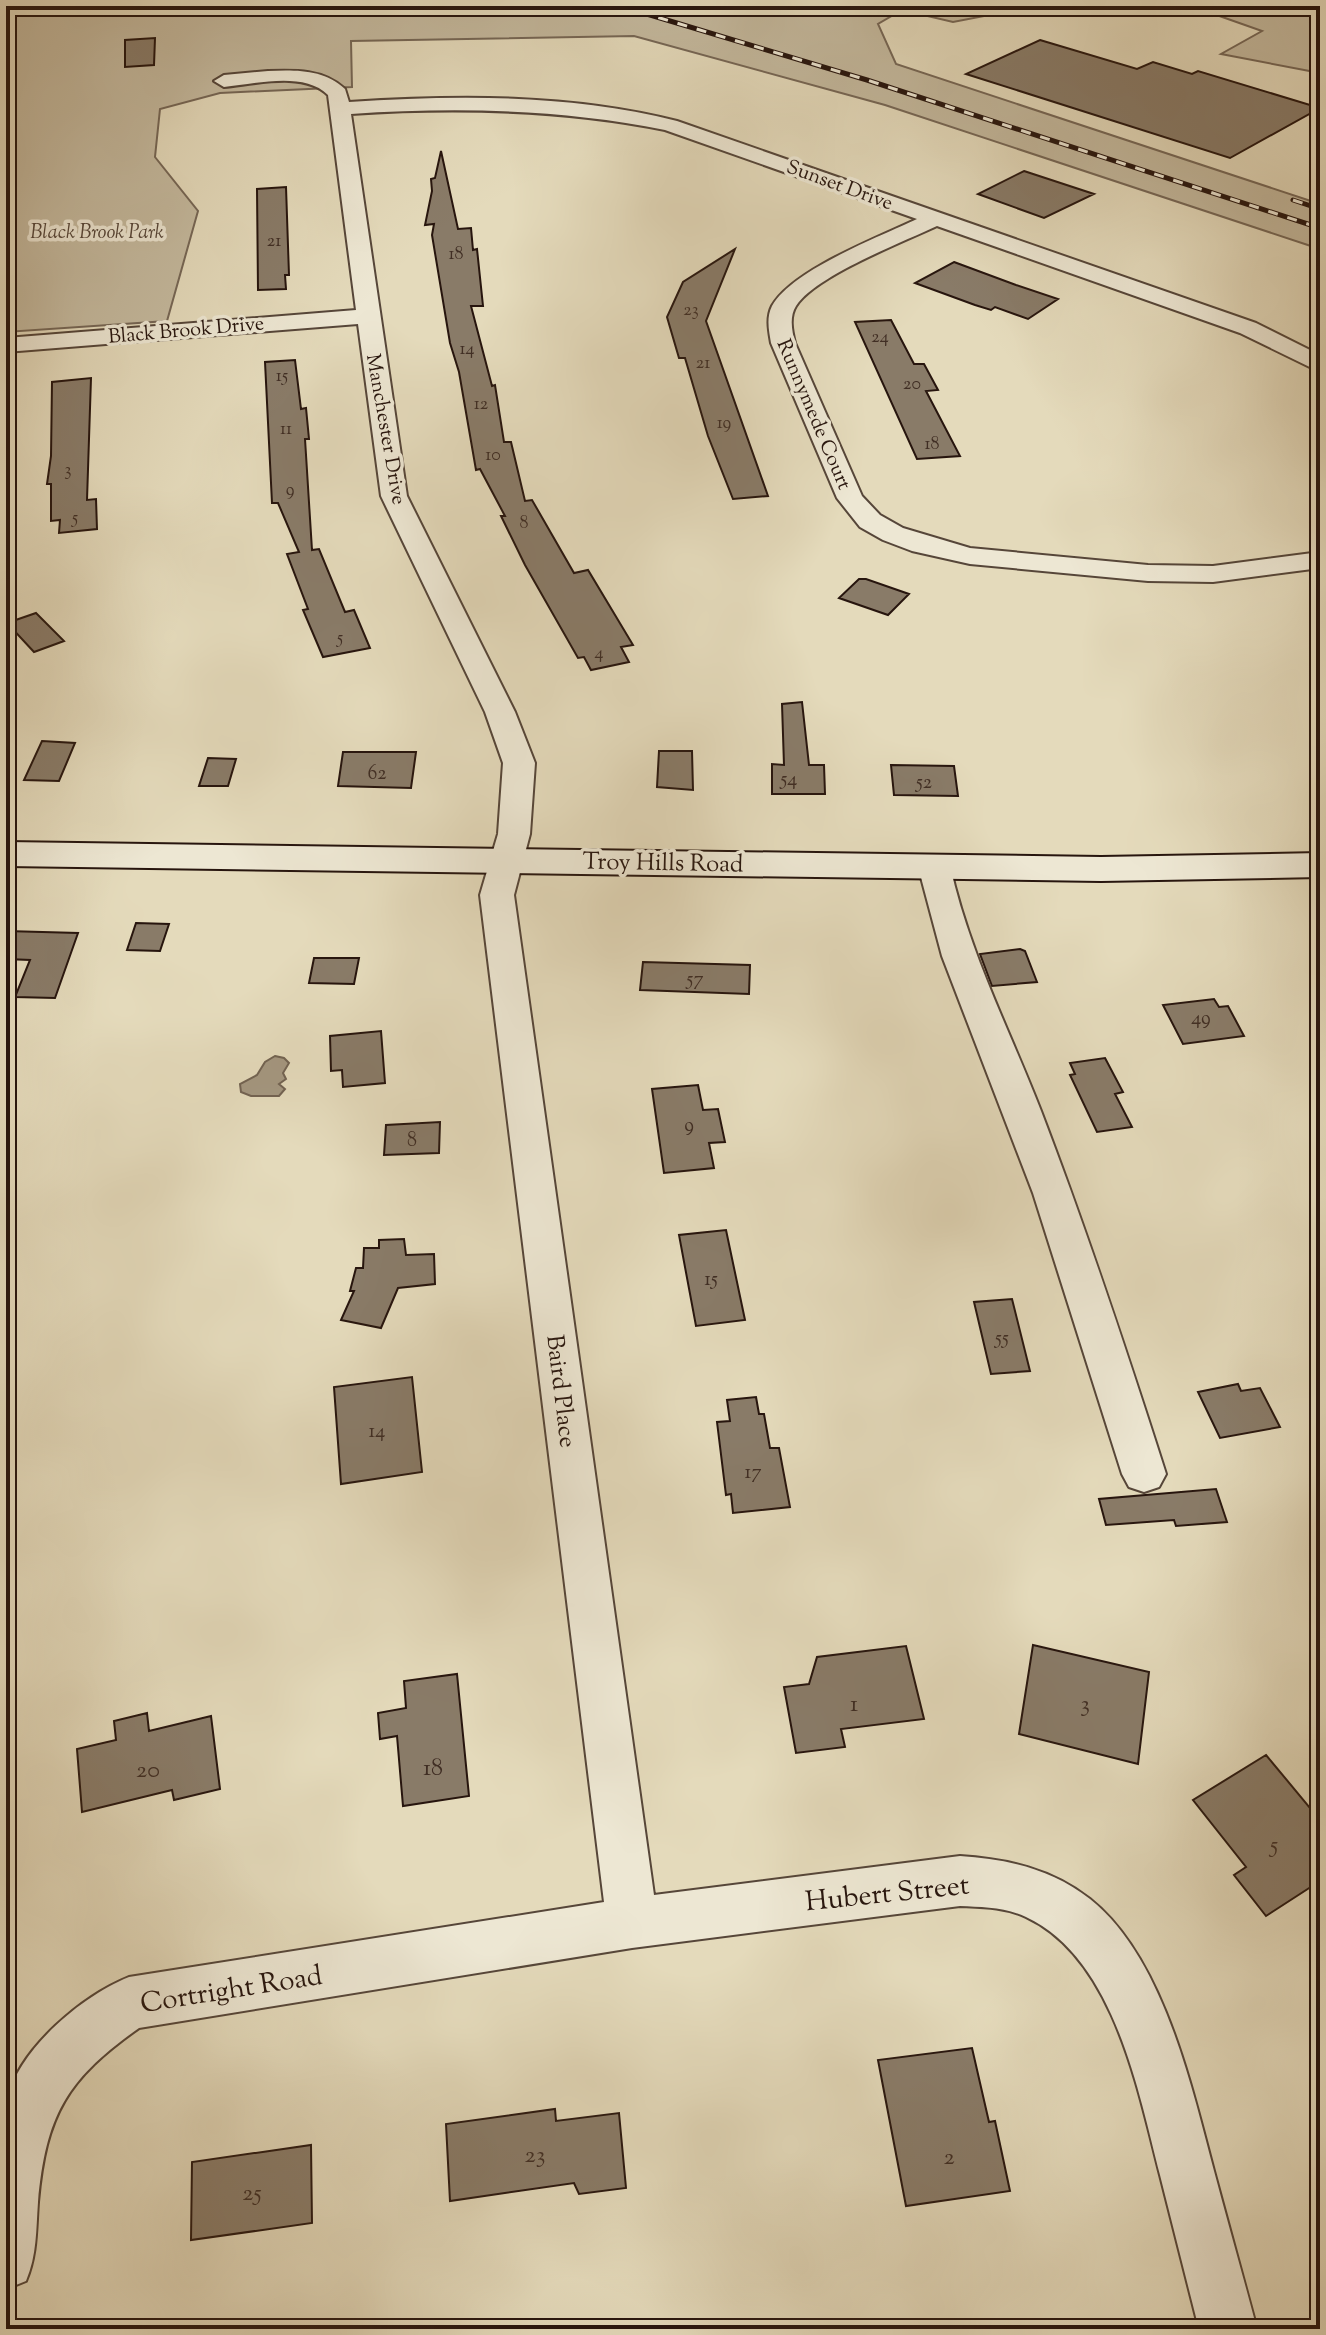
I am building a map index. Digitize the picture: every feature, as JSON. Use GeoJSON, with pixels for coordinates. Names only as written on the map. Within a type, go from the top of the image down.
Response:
{"type":"FeatureCollection","features":[{"type":"Feature","properties":{"kind":"main road","name":"Troy Hills Road"},"geometry":{"type":"LineString","coordinates":[[6,854],[1101,869],[1320,865]]}},
{"type":"Feature","properties":{"kind":"street","name":"Manchester Drive"},"geometry":{"type":"LineString","coordinates":[[224,81],[294,77],[316,79],[332,85],[338,93],[394,496],[429,573],[500,712],[519,763],[514,834],[507,860]]}},
{"type":"Feature","properties":{"kind":"street","name":"Sunset Drive"},"geometry":{"type":"LineString","coordinates":[[339,109],[487,102],[559,105],[633,116],[700,133],[1248,328],[1320,365]]}},
{"type":"Feature","properties":{"kind":"street","name":"Runnymede Court"},"geometry":{"type":"LineString","coordinates":[[936,218],[811,281],[786,303],[780,316],[783,343],[850,498],[870,521],[893,534],[953,553],[1148,573],[1213,574],[1320,560]]}},
{"type":"Feature","properties":{"kind":"street","name":"Black Brook Drive"},"geometry":{"type":"LineString","coordinates":[[6,345],[367,316]]}},
{"type":"Feature","properties":{"kind":"street","name":"Baird Place"},"geometry":{"type":"LineString","coordinates":[[507,860],[497,895],[632,1923]]}},
{"type":"Feature","properties":{"kind":"street"},"geometry":{"type":"LineString","coordinates":[[934,866],[948,927],[995,1038],[1069,1235],[1144,1474]]}},
{"type":"Feature","properties":{"kind":"street","name":"Hubert Street"},"geometry":{"type":"LineString","coordinates":[[632,1923],[960,1881],[997,1883],[1028,1891],[1050,1903],[1083,1927],[1106,1952],[1139,2013],[1160,2073],[1228,2329]]}},
{"type":"Feature","properties":{"kind":"street","name":"Cortright Road"},"geometry":{"type":"LineString","coordinates":[[6,2261],[17,2143],[29,2107],[48,2075],[72,2046],[99,2022],[129,2003],[632,1923]]}},
{"type":"Feature","properties":{"kind":"green space","name":"Black Brook Park"},"geometry":{"type":"Polygon","coordinates":[[[6,6],[1036,6],[953,22],[902,10],[878,24],[896,64],[1320,204],[1320,249],[885,105],[634,36],[351,41],[352,87],[220,93],[160,109],[155,157],[198,211],[167,321],[6,332],[6,6]]]}},
{"type":"Feature","properties":{"kind":"green space"},"geometry":{"type":"Polygon","coordinates":[[[1191,6],[1320,6],[1320,73],[1221,54],[1262,31],[1191,6]]]}},
{"type":"Feature","properties":{"kind":"shaded area"},"geometry":{"type":"Polygon","coordinates":[[[275,1056],[289,1063],[283,1073],[286,1079],[279,1084],[285,1089],[279,1096],[251,1096],[241,1092],[240,1084],[257,1075],[265,1062],[275,1056]]]}},
{"type":"Feature","properties":{"kind":"building"},"geometry":{"type":"Polygon","coordinates":[[[155,38],[154,65],[125,67],[125,40],[155,38]]]}},
{"type":"Feature","properties":{"kind":"building"},"geometry":{"type":"Polygon","coordinates":[[[1040,40],[1137,69],[1153,62],[1192,74],[1198,71],[1320,108],[1230,158],[966,74],[1040,40]]]}},
{"type":"Feature","properties":{"kind":"building"},"geometry":{"type":"Polygon","coordinates":[[[441,151],[458,229],[471,228],[473,250],[477,249],[483,306],[471,306],[492,386],[495,385],[504,442],[511,442],[525,501],[532,500],[574,573],[588,570],[633,645],[621,647],[629,662],[591,670],[584,657],[578,658],[525,565],[501,516],[505,516],[480,469],[476,470],[459,372],[450,343],[432,235],[434,224],[425,225],[432,191],[431,179],[435,178],[441,151]]]}},
{"type":"Feature","properties":{"kind":"building"},"geometry":{"type":"Polygon","coordinates":[[[1024,171],[1094,194],[1044,218],[978,194],[1024,171]]]}},
{"type":"Feature","properties":{"kind":"building"},"geometry":{"type":"Polygon","coordinates":[[[286,187],[289,275],[285,275],[286,289],[258,290],[257,189],[286,187]]]}},
{"type":"Feature","properties":{"kind":"building"},"geometry":{"type":"Polygon","coordinates":[[[735,249],[706,321],[768,496],[733,499],[708,436],[685,358],[679,358],[667,317],[683,282],[735,249]]]}},
{"type":"Feature","properties":{"kind":"building"},"geometry":{"type":"Polygon","coordinates":[[[954,262],[1058,299],[1028,319],[995,307],[991,310],[975,305],[915,283],[954,262]]]}},
{"type":"Feature","properties":{"kind":"building"},"geometry":{"type":"Polygon","coordinates":[[[891,320],[914,364],[924,364],[938,390],[926,391],[960,456],[917,459],[855,322],[891,320]]]}},
{"type":"Feature","properties":{"kind":"building"},"geometry":{"type":"Polygon","coordinates":[[[295,360],[301,409],[306,408],[309,439],[305,439],[312,550],[319,549],[345,612],[354,610],[370,648],[323,657],[303,610],[308,609],[287,554],[299,552],[278,503],[272,503],[265,362],[295,360]]]}},
{"type":"Feature","properties":{"kind":"building"},"geometry":{"type":"Polygon","coordinates":[[[91,378],[87,500],[96,499],[97,529],[59,533],[60,520],[51,521],[51,484],[47,484],[51,456],[52,382],[91,378]]]}},
{"type":"Feature","properties":{"kind":"building"},"geometry":{"type":"Polygon","coordinates":[[[859,579],[909,594],[888,615],[839,598],[859,579]]]}},
{"type":"Feature","properties":{"kind":"building"},"geometry":{"type":"Polygon","coordinates":[[[36,613],[64,641],[34,652],[7,623],[36,613]]]}},
{"type":"Feature","properties":{"kind":"building"},"geometry":{"type":"Polygon","coordinates":[[[802,702],[809,765],[824,765],[825,794],[772,794],[772,764],[784,765],[782,704],[802,702]]]}},
{"type":"Feature","properties":{"kind":"building"},"geometry":{"type":"Polygon","coordinates":[[[42,741],[75,743],[59,781],[24,780],[42,741]]]}},
{"type":"Feature","properties":{"kind":"building"},"geometry":{"type":"Polygon","coordinates":[[[659,751],[692,751],[693,790],[657,787],[659,751]]]}},
{"type":"Feature","properties":{"kind":"building"},"geometry":{"type":"Polygon","coordinates":[[[343,752],[416,752],[411,788],[338,786],[343,752]]]}},
{"type":"Feature","properties":{"kind":"building"},"geometry":{"type":"Polygon","coordinates":[[[208,758],[236,759],[228,786],[199,786],[208,758]]]}},
{"type":"Feature","properties":{"kind":"building"},"geometry":{"type":"Polygon","coordinates":[[[891,765],[954,766],[958,796],[894,795],[891,765]]]}},
{"type":"Feature","properties":{"kind":"building"},"geometry":{"type":"Polygon","coordinates":[[[136,923],[169,924],[160,951],[127,950],[136,923]]]}},
{"type":"Feature","properties":{"kind":"building"},"geometry":{"type":"Polygon","coordinates":[[[6,931],[78,933],[55,998],[15,997],[30,960],[6,959],[6,931]]]}},
{"type":"Feature","properties":{"kind":"building"},"geometry":{"type":"Polygon","coordinates":[[[1025,951],[1037,982],[992,986],[980,954],[1025,951]]]}},
{"type":"Feature","properties":{"kind":"building"},"geometry":{"type":"Polygon","coordinates":[[[314,958],[359,958],[354,984],[309,983],[314,958]]]}},
{"type":"Feature","properties":{"kind":"building"},"geometry":{"type":"Polygon","coordinates":[[[643,962],[750,965],[749,994],[640,990],[643,962]]]}},
{"type":"Feature","properties":{"kind":"building"},"geometry":{"type":"Polygon","coordinates":[[[1214,999],[1219,1007],[1228,1006],[1244,1036],[1183,1044],[1163,1005],[1214,999]]]}},
{"type":"Feature","properties":{"kind":"building"},"geometry":{"type":"Polygon","coordinates":[[[381,1031],[385,1083],[343,1087],[342,1070],[331,1071],[330,1036],[381,1031]]]}},
{"type":"Feature","properties":{"kind":"building"},"geometry":{"type":"Polygon","coordinates":[[[1105,1058],[1123,1092],[1115,1094],[1132,1127],[1097,1132],[1070,1075],[1075,1074],[1070,1063],[1105,1058]]]}},
{"type":"Feature","properties":{"kind":"building"},"geometry":{"type":"Polygon","coordinates":[[[698,1085],[703,1110],[718,1109],[725,1142],[709,1143],[714,1168],[664,1173],[652,1089],[698,1085]]]}},
{"type":"Feature","properties":{"kind":"building"},"geometry":{"type":"Polygon","coordinates":[[[440,1122],[439,1153],[384,1155],[386,1125],[440,1122]]]}},
{"type":"Feature","properties":{"kind":"building"},"geometry":{"type":"Polygon","coordinates":[[[726,1230],[745,1320],[696,1326],[679,1235],[726,1230]]]}},
{"type":"Feature","properties":{"kind":"building"},"geometry":{"type":"Polygon","coordinates":[[[404,1239],[406,1255],[434,1254],[435,1284],[398,1288],[381,1328],[341,1320],[354,1291],[350,1291],[356,1268],[363,1268],[364,1248],[379,1248],[379,1240],[404,1239]]]}},
{"type":"Feature","properties":{"kind":"building"},"geometry":{"type":"Polygon","coordinates":[[[1012,1299],[1030,1371],[991,1374],[974,1302],[1012,1299]]]}},
{"type":"Feature","properties":{"kind":"building"},"geometry":{"type":"Polygon","coordinates":[[[412,1377],[422,1472],[341,1484],[334,1387],[412,1377]]]}},
{"type":"Feature","properties":{"kind":"building"},"geometry":{"type":"Polygon","coordinates":[[[1238,1384],[1241,1391],[1260,1388],[1280,1427],[1220,1438],[1198,1392],[1238,1384]]]}},
{"type":"Feature","properties":{"kind":"building"},"geometry":{"type":"Polygon","coordinates":[[[756,1397],[759,1414],[764,1414],[770,1448],[779,1448],[790,1507],[733,1513],[731,1494],[726,1495],[717,1422],[730,1421],[727,1400],[756,1397]]]}},
{"type":"Feature","properties":{"kind":"building"},"geometry":{"type":"Polygon","coordinates":[[[1216,1489],[1227,1522],[1176,1526],[1174,1520],[1106,1525],[1099,1499],[1216,1489]]]}},
{"type":"Feature","properties":{"kind":"building"},"geometry":{"type":"Polygon","coordinates":[[[1033,1645],[1149,1672],[1138,1764],[1019,1734],[1033,1645]]]}},
{"type":"Feature","properties":{"kind":"building"},"geometry":{"type":"Polygon","coordinates":[[[906,1646],[924,1719],[841,1729],[845,1747],[796,1753],[784,1687],[809,1684],[817,1657],[906,1646]]]}},
{"type":"Feature","properties":{"kind":"building"},"geometry":{"type":"Polygon","coordinates":[[[457,1674],[469,1796],[403,1806],[397,1736],[380,1739],[378,1713],[406,1708],[404,1681],[457,1674]]]}},
{"type":"Feature","properties":{"kind":"building"},"geometry":{"type":"Polygon","coordinates":[[[147,1713],[149,1731],[211,1716],[220,1789],[174,1800],[172,1790],[82,1812],[77,1749],[116,1740],[114,1721],[147,1713]]]}},
{"type":"Feature","properties":{"kind":"building"},"geometry":{"type":"Polygon","coordinates":[[[1266,1755],[1320,1820],[1320,1881],[1266,1916],[1234,1875],[1246,1867],[1193,1800],[1266,1755]]]}},
{"type":"Feature","properties":{"kind":"building"},"geometry":{"type":"Polygon","coordinates":[[[972,2048],[989,2122],[995,2121],[1010,2191],[906,2206],[878,2060],[972,2048]]]}},
{"type":"Feature","properties":{"kind":"building"},"geometry":{"type":"Polygon","coordinates":[[[555,2109],[556,2121],[619,2113],[626,2188],[579,2194],[574,2183],[450,2201],[446,2124],[555,2109]]]}},
{"type":"Feature","properties":{"kind":"building"},"geometry":{"type":"Polygon","coordinates":[[[311,2145],[312,2223],[191,2240],[192,2162],[311,2145]]]}},
{"type":"Feature","properties":{"kind":"railway"},"geometry":{"type":"LineString","coordinates":[[620,6],[867,80],[1320,228]]}},
{"type":"Feature","properties":{"kind":"railway"},"geometry":{"type":"LineString","coordinates":[[1293,200],[1320,209]]}}]}
